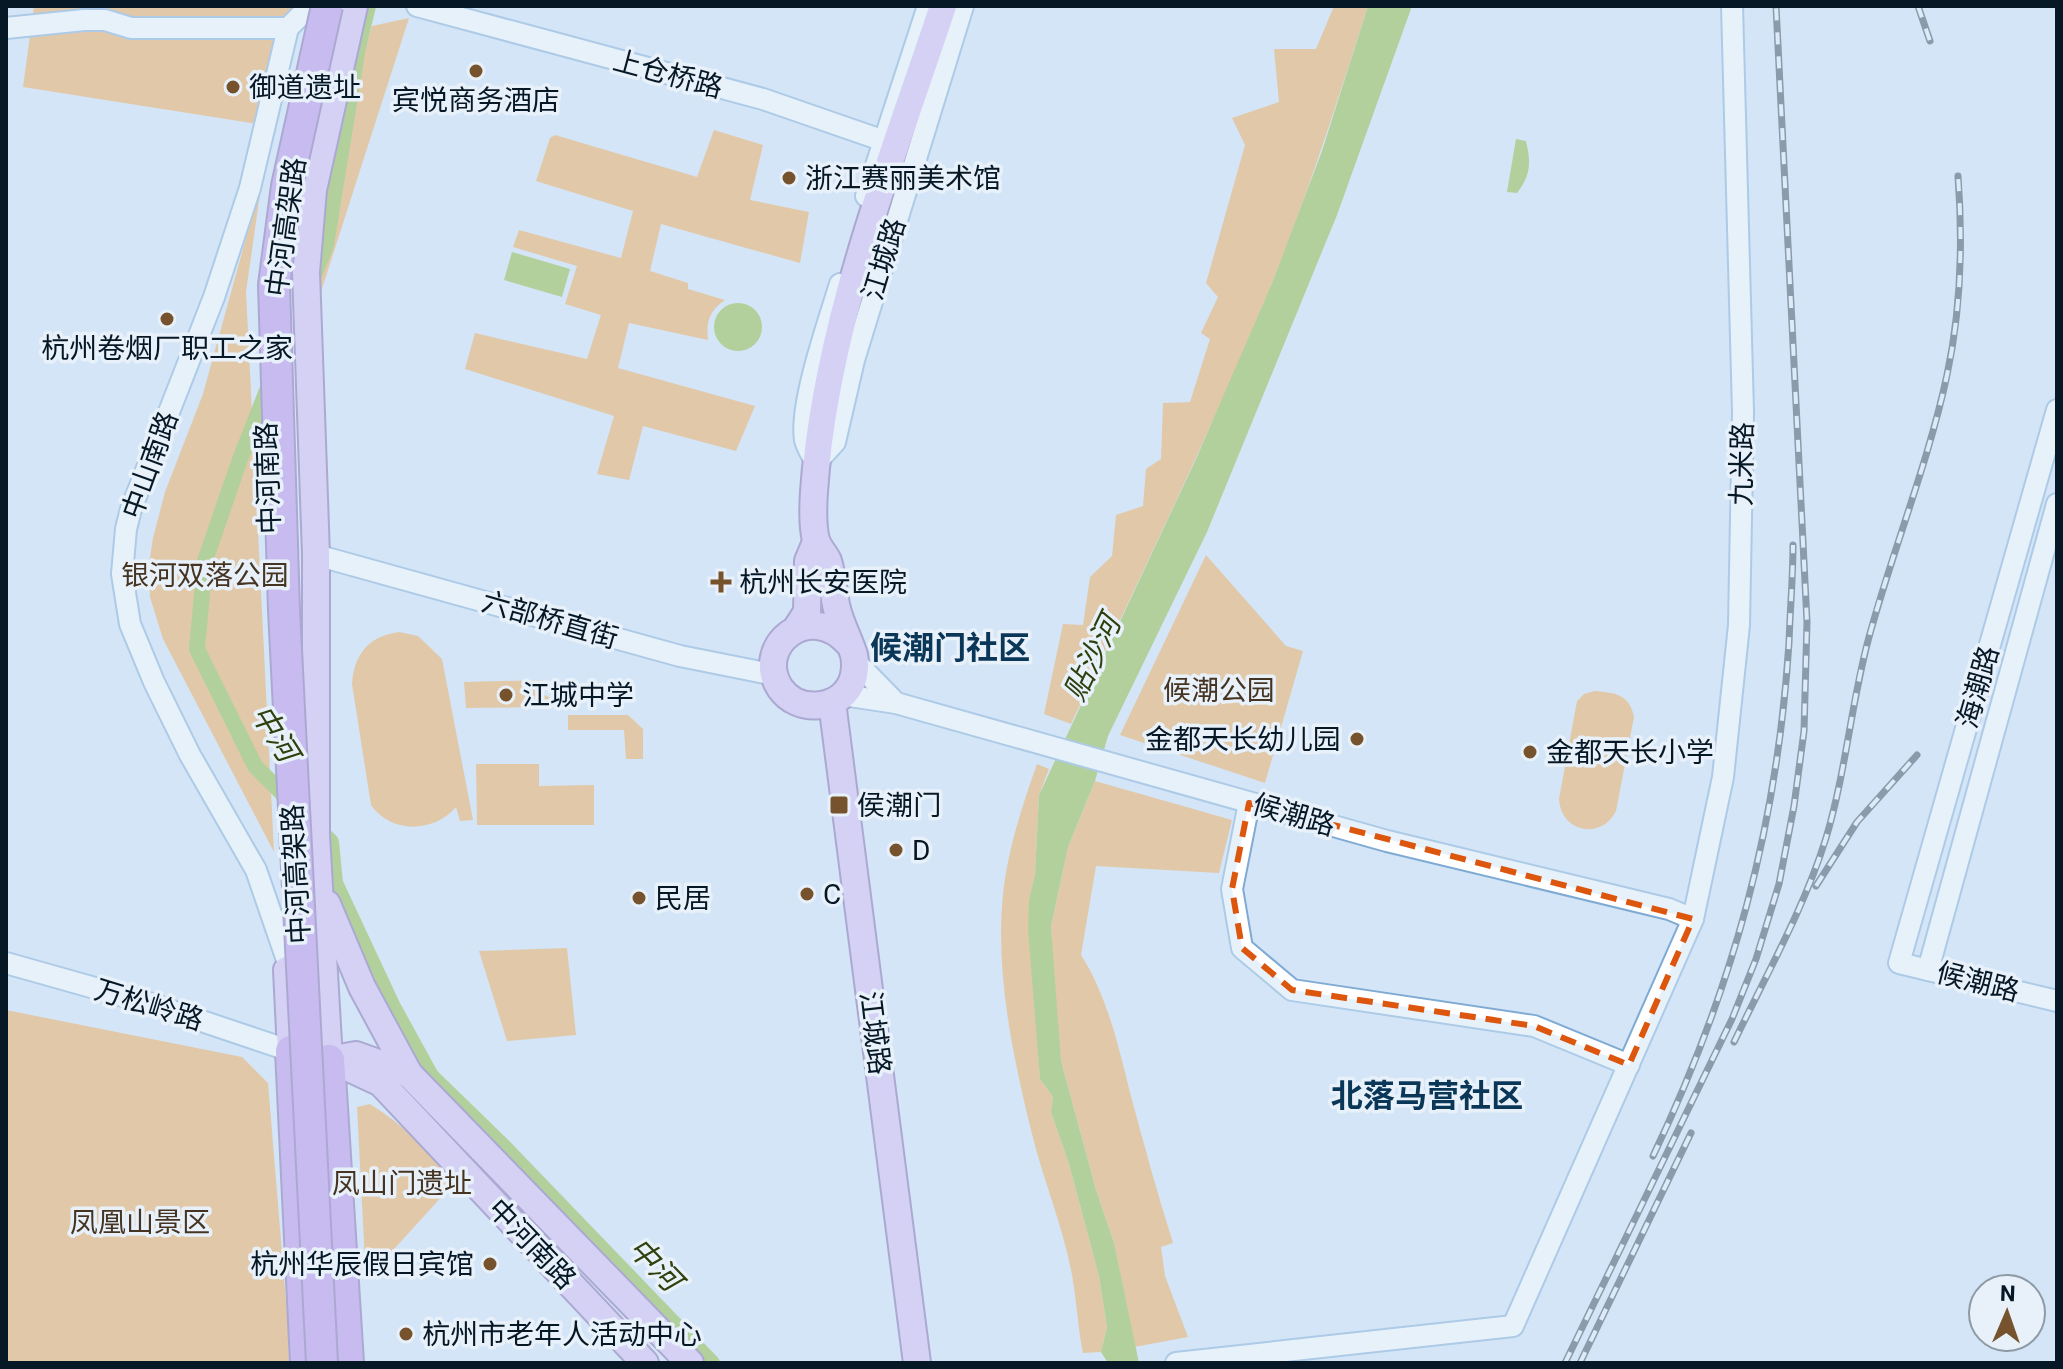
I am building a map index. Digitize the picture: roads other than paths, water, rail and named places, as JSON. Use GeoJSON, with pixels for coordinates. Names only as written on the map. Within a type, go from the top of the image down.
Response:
{"type":"FeatureCollection","features":[{"type":"Feature","properties":{"kind":"highway","name":"中河高架路"},"geometry":{"type":"LineString","coordinates":[[322,7],[287,186],[274,285],[284,610],[322,1363]]}},
{"type":"Feature","properties":{"kind":"highway","name":"中河高架路"},"geometry":{"type":"LineString","coordinates":[[322,7],[294,281],[302,814],[334,1363]]}},
{"type":"Feature","properties":{"kind":"highway"},"geometry":{"type":"LineString","coordinates":[[291,1051],[306,1363]]}},
{"type":"Feature","properties":{"kind":"highway"},"geometry":{"type":"LineString","coordinates":[[329,1060],[348,1363]]}},
{"type":"Feature","properties":{"kind":"main road","name":"中河南路"},"geometry":{"type":"LineString","coordinates":[[354,6],[313,190],[306,274],[321,556],[316,825],[329,1060],[381,1083],[645,1363]]}},
{"type":"Feature","properties":{"kind":"main road","name":"江城路"},"geometry":{"type":"LineString","coordinates":[[775,675],[773,662],[777,648],[796,629],[807,612],[808,561],[816,542],[816,463],[829,376],[856,271],[943,6]]}},
{"type":"Feature","properties":{"kind":"main road","name":"中河南路"},"geometry":{"type":"LineString","coordinates":[[291,1051],[260,287],[276,184],[322,7]]}},
{"type":"Feature","properties":{"kind":"main road","name":"江城路"},"geometry":{"type":"LineString","coordinates":[[816,542],[828,561],[838,612],[855,670],[851,683],[838,698],[917,1363]]}},
{"type":"Feature","properties":{"kind":"main road"},"geometry":{"type":"LineString","coordinates":[[796,629],[807,625],[830,628],[851,651]]}},
{"type":"Feature","properties":{"kind":"main road"},"geometry":{"type":"LineString","coordinates":[[775,675],[780,688],[803,705],[817,706],[838,698]]}},
{"type":"Feature","properties":{"kind":"main road","name":"中河南路"},"geometry":{"type":"LineString","coordinates":[[319,885],[362,987],[409,1074],[690,1363]]}},
{"type":"Feature","properties":{"kind":"main road"},"geometry":{"type":"LineString","coordinates":[[291,1051],[329,1060],[356,1055],[409,1074]]}},
{"type":"Feature","properties":{"kind":"street","name":"上仓桥路"},"geometry":{"type":"LineString","coordinates":[[417,6],[763,99],[899,146]]}},
{"type":"Feature","properties":{"kind":"street","name":"江城路"},"geometry":{"type":"LineString","coordinates":[[899,146],[928,6]]}},
{"type":"Feature","properties":{"kind":"street","name":"江城路"},"geometry":{"type":"LineString","coordinates":[[899,146],[963,6]]}},
{"type":"Feature","properties":{"kind":"street","name":"九米路"},"geometry":{"type":"LineString","coordinates":[[1176,1363],[1513,1326],[1693,919],[1723,777],[1739,625],[1743,412],[1732,6]]}},
{"type":"Feature","properties":{"kind":"street"},"geometry":{"type":"LineString","coordinates":[[6,28],[105,20],[131,28],[288,28],[322,7]]}},
{"type":"Feature","properties":{"kind":"street","name":"中山南路"},"geometry":{"type":"LineString","coordinates":[[287,960],[256,870],[190,755],[141,653],[130,624],[122,574],[131,509],[214,297],[250,188],[288,28]]}},
{"type":"Feature","properties":{"kind":"street","name":"海潮路"},"geometry":{"type":"LineString","coordinates":[[1899,963],[2057,410]]}},
{"type":"Feature","properties":{"kind":"street","name":"海潮路"},"geometry":{"type":"LineString","coordinates":[[1928,970],[2057,504]]}},
{"type":"Feature","properties":{"kind":"street","name":"六部桥直街"},"geometry":{"type":"LineString","coordinates":[[321,556],[680,656],[775,675]]}},
{"type":"Feature","properties":{"kind":"street","name":"候潮路"},"geometry":{"type":"LineString","coordinates":[[851,651],[896,703]]}},
{"type":"Feature","properties":{"kind":"street","name":"候潮路"},"geometry":{"type":"LineString","coordinates":[[838,698],[896,703],[1387,841],[1669,909],[1693,919]]}},
{"type":"Feature","properties":{"kind":"street"},"geometry":{"type":"LineString","coordinates":[[1249,803],[1232,889],[1242,948],[1292,990],[1534,1026],[1629,1065]]}},
{"type":"Feature","properties":{"kind":"street","name":"万松岭路"},"geometry":{"type":"LineString","coordinates":[[6,963],[148,1003],[291,1051]]}},
{"type":"Feature","properties":{"kind":"street","name":"候潮路"},"geometry":{"type":"LineString","coordinates":[[1899,963],[2057,1001]]}},
{"type":"Feature","properties":{"kind":"waterway","name":"中河"},"geometry":{"type":"LineString","coordinates":[[312,280],[326,245],[358,47],[368,6]]}},
{"type":"Feature","properties":{"kind":"waterway","name":"中河"},"geometry":{"type":"LineString","coordinates":[[270,383],[205,561],[197,649],[255,766],[292,803]]}},
{"type":"Feature","properties":{"kind":"waterway","name":"中河"},"geometry":{"type":"LineString","coordinates":[[314,825],[331,842],[335,883],[392,1005],[431,1076],[504,1147],[712,1363]]}},
{"type":"Feature","properties":{"kind":"railway"},"geometry":{"type":"LineString","coordinates":[[1565,1363],[1732,1019],[1756,959],[1779,884],[1794,806],[1804,731],[1807,622],[1776,6]]}},
{"type":"Feature","properties":{"kind":"railway"},"geometry":{"type":"LineString","coordinates":[[1918,6],[1930,41]]}},
{"type":"Feature","properties":{"kind":"railway"},"geometry":{"type":"LineString","coordinates":[[1734,1042],[1796,916],[1826,838],[1869,637],[1939,408],[1952,351],[1958,301],[1958,176]]}},
{"type":"Feature","properties":{"kind":"railway"},"geometry":{"type":"LineString","coordinates":[[1653,1156],[1706,1031],[1728,969],[1762,842],[1783,711],[1793,545]]}},
{"type":"Feature","properties":{"kind":"railway"},"geometry":{"type":"LineString","coordinates":[[1816,886],[1857,822],[1917,755]]}},
{"type":"Feature","properties":{"kind":"railway"},"geometry":{"type":"LineString","coordinates":[[1580,1363],[1691,1133]]}},
{"type":"Feature","properties":{"kind":"place","name":"宾悦商务酒店"},"geometry":{"type":"Point","coordinates":[476,71]}},
{"type":"Feature","properties":{"kind":"place","name":"御道遗址"},"geometry":{"type":"Point","coordinates":[233,87]}},
{"type":"Feature","properties":{"kind":"place","name":"浙江赛丽美术馆"},"geometry":{"type":"Point","coordinates":[789,178]}},
{"type":"Feature","properties":{"kind":"place","name":"杭州卷烟厂职工之家"},"geometry":{"type":"Point","coordinates":[167,319]}},
{"type":"Feature","properties":{"kind":"place","name":"杭州长安医院"},"geometry":{"type":"Point","coordinates":[721,582]}},
{"type":"Feature","properties":{"kind":"place","name":"江城中学"},"geometry":{"type":"Point","coordinates":[506,695]}},
{"type":"Feature","properties":{"kind":"place","name":"金都天长幼儿园"},"geometry":{"type":"Point","coordinates":[1357,739]}},
{"type":"Feature","properties":{"kind":"place","name":"金都天长小学"},"geometry":{"type":"Point","coordinates":[1530,752]}},
{"type":"Feature","properties":{"kind":"place","name":"侯潮门"},"geometry":{"type":"Point","coordinates":[839,805]}},
{"type":"Feature","properties":{"kind":"place","name":"D"},"geometry":{"type":"Point","coordinates":[896,850]}},
{"type":"Feature","properties":{"kind":"place","name":"C"},"geometry":{"type":"Point","coordinates":[807,894]}},
{"type":"Feature","properties":{"kind":"place","name":"民居"},"geometry":{"type":"Point","coordinates":[639,898]}},
{"type":"Feature","properties":{"kind":"place","name":"杭州华辰假日宾馆"},"geometry":{"type":"Point","coordinates":[490,1264]}},
{"type":"Feature","properties":{"kind":"place","name":"杭州市老年人活动中心"},"geometry":{"type":"Point","coordinates":[406,1334]}},
{"type":"Feature","properties":{"kind":"district","name":"候潮门社区"},"geometry":{"type":"Point","coordinates":[950,648]}},
{"type":"Feature","properties":{"kind":"district","name":"北落马营社区"},"geometry":{"type":"Point","coordinates":[1427,1096]}},
{"type":"Feature","properties":{"kind":"park label","name":"银河双落公园"},"geometry":{"type":"Point","coordinates":[205,575]}},
{"type":"Feature","properties":{"kind":"park label","name":"候潮公园"},"geometry":{"type":"Point","coordinates":[1219,690]}},
{"type":"Feature","properties":{"kind":"park label","name":"凤山门遗址"},"geometry":{"type":"Point","coordinates":[402,1183]}},
{"type":"Feature","properties":{"kind":"park label","name":"凤凰山景区"},"geometry":{"type":"Point","coordinates":[140,1222]}},
{"type":"Feature","properties":{"kind":"water label","name":"贴沙河"},"geometry":{"type":"Point","coordinates":[1092,658]}}]}
